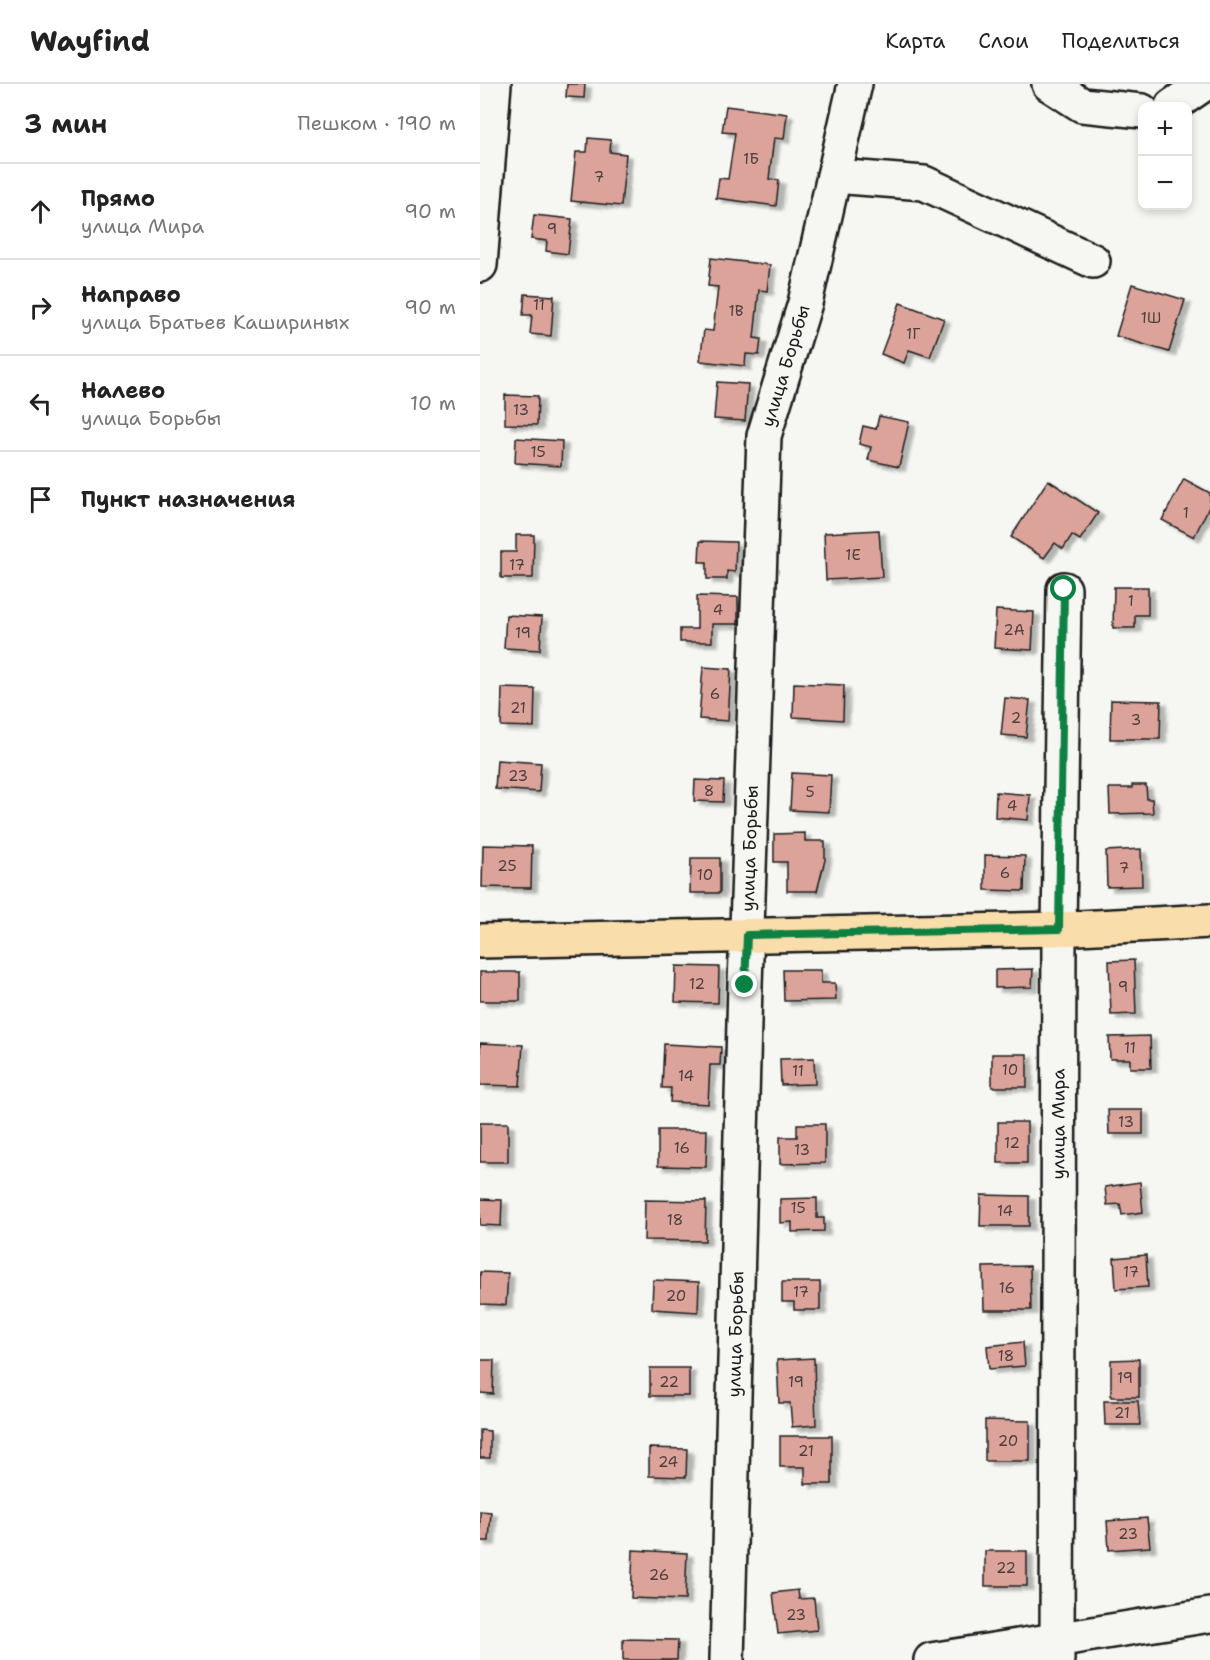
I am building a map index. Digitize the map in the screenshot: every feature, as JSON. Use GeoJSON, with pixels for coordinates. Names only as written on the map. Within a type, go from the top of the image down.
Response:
{"type":"FeatureCollection","features":[{"type":"Feature","properties":{"kind":"main road"},"geometry":{"type":"LineString","coordinates":[[480,941],[1059,929],[1210,921]]}},
{"type":"Feature","properties":{"kind":"street"},"geometry":{"type":"LineString","coordinates":[[480,265],[494,84]]}},
{"type":"Feature","properties":{"kind":"street","name":"улица Борьбы"},"geometry":{"type":"LineString","coordinates":[[727,1660],[747,935],[764,436],[805,303],[855,84]]}},
{"type":"Feature","properties":{"kind":"street"},"geometry":{"type":"LineString","coordinates":[[1049,84],[1082,105],[1138,111]]}},
{"type":"Feature","properties":{"kind":"street"},"geometry":{"type":"LineString","coordinates":[[1178,102],[1204,84]]}},
{"type":"Feature","properties":{"kind":"street"},"geometry":{"type":"LineString","coordinates":[[834,176],[924,183],[1093,261]]}},
{"type":"Feature","properties":{"kind":"street","name":"улица Мира"},"geometry":{"type":"LineString","coordinates":[[1058,1650],[1059,929],[1064,589]]}},
{"type":"Feature","properties":{"kind":"street"},"geometry":{"type":"LineString","coordinates":[[930,1660],[1058,1650],[1210,1615]]}},
{"type":"Feature","properties":{"kind":"building"},"geometry":{"type":"Polygon","coordinates":[[[567,84],[585,84],[584,98],[566,97],[567,84]]]}},
{"type":"Feature","properties":{"kind":"building"},"geometry":{"type":"Polygon","coordinates":[[[726,106],[787,114],[784,139],[774,138],[769,179],[779,180],[776,206],[716,198],[719,178],[728,179],[735,133],[722,132],[726,106]]]}},
{"type":"Feature","properties":{"kind":"building"},"geometry":{"type":"Polygon","coordinates":[[[588,138],[611,140],[610,152],[626,154],[621,206],[571,201],[576,152],[587,152],[588,138]]]}},
{"type":"Feature","properties":{"kind":"building"},"geometry":{"type":"Polygon","coordinates":[[[534,215],[572,219],[568,254],[546,251],[547,241],[531,239],[534,215]]]}},
{"type":"Feature","properties":{"kind":"building"},"geometry":{"type":"Polygon","coordinates":[[[711,258],[770,265],[767,291],[759,290],[754,338],[761,339],[759,355],[746,354],[745,366],[700,361],[704,330],[713,331],[718,287],[708,286],[711,258]]]}},
{"type":"Feature","properties":{"kind":"building"},"geometry":{"type":"Polygon","coordinates":[[[1132,284],[1185,300],[1169,352],[1116,336],[1132,284]]]}},
{"type":"Feature","properties":{"kind":"building"},"geometry":{"type":"Polygon","coordinates":[[[525,294],[554,296],[551,336],[530,334],[532,315],[523,315],[525,294]]]}},
{"type":"Feature","properties":{"kind":"building"},"geometry":{"type":"Polygon","coordinates":[[[900,303],[944,319],[930,357],[909,350],[904,363],[881,354],[900,303]]]}},
{"type":"Feature","properties":{"kind":"building"},"geometry":{"type":"Polygon","coordinates":[[[717,382],[748,384],[745,421],[714,419],[717,382]]]}},
{"type":"Feature","properties":{"kind":"building"},"geometry":{"type":"Polygon","coordinates":[[[505,395],[538,396],[537,425],[505,424],[505,395]]]}},
{"type":"Feature","properties":{"kind":"building"},"geometry":{"type":"Polygon","coordinates":[[[879,416],[909,422],[899,467],[868,460],[871,447],[859,444],[863,426],[876,429],[879,416]]]}},
{"type":"Feature","properties":{"kind":"building"},"geometry":{"type":"Polygon","coordinates":[[[516,438],[562,441],[561,466],[515,463],[516,438]]]}},
{"type":"Feature","properties":{"kind":"building"},"geometry":{"type":"Polygon","coordinates":[[[1184,479],[1210,493],[1210,505],[1194,537],[1162,520],[1184,479]]]}},
{"type":"Feature","properties":{"kind":"building"},"geometry":{"type":"Polygon","coordinates":[[[1048,480],[1098,513],[1080,540],[1072,535],[1063,549],[1055,543],[1044,558],[1011,537],[1048,480]]]}},
{"type":"Feature","properties":{"kind":"building"},"geometry":{"type":"Polygon","coordinates":[[[879,530],[882,577],[826,580],[824,533],[879,530]]]}},
{"type":"Feature","properties":{"kind":"building"},"geometry":{"type":"Polygon","coordinates":[[[516,535],[534,535],[533,578],[501,578],[501,552],[516,552],[516,535]]]}},
{"type":"Feature","properties":{"kind":"building"},"geometry":{"type":"Polygon","coordinates":[[[700,541],[736,542],[735,572],[727,571],[727,579],[707,579],[707,562],[699,562],[700,541]]]}},
{"type":"Feature","properties":{"kind":"building"},"geometry":{"type":"Polygon","coordinates":[[[1114,587],[1148,587],[1148,615],[1135,615],[1135,628],[1113,628],[1114,587]]]}},
{"type":"Feature","properties":{"kind":"building"},"geometry":{"type":"Polygon","coordinates":[[[697,596],[738,597],[738,624],[712,624],[712,642],[680,642],[680,629],[697,629],[697,596]]]}},
{"type":"Feature","properties":{"kind":"building"},"geometry":{"type":"Polygon","coordinates":[[[996,610],[1034,612],[1032,650],[994,648],[996,610]]]}},
{"type":"Feature","properties":{"kind":"building"},"geometry":{"type":"Polygon","coordinates":[[[506,615],[542,617],[540,650],[504,648],[506,615]]]}},
{"type":"Feature","properties":{"kind":"building"},"geometry":{"type":"Polygon","coordinates":[[[703,667],[731,669],[728,721],[699,719],[703,667]]]}},
{"type":"Feature","properties":{"kind":"building"},"geometry":{"type":"Polygon","coordinates":[[[794,683],[844,685],[843,720],[793,717],[794,683]]]}},
{"type":"Feature","properties":{"kind":"building"},"geometry":{"type":"Polygon","coordinates":[[[502,688],[535,689],[534,727],[501,726],[502,688]]]}},
{"type":"Feature","properties":{"kind":"building"},"geometry":{"type":"Polygon","coordinates":[[[1005,698],[1030,700],[1026,737],[1001,735],[1005,698]]]}},
{"type":"Feature","properties":{"kind":"building"},"geometry":{"type":"Polygon","coordinates":[[[1111,700],[1161,701],[1160,739],[1110,739],[1111,700]]]}},
{"type":"Feature","properties":{"kind":"building"},"geometry":{"type":"Polygon","coordinates":[[[497,760],[541,763],[539,792],[495,789],[497,760]]]}},
{"type":"Feature","properties":{"kind":"building"},"geometry":{"type":"Polygon","coordinates":[[[792,773],[831,775],[829,812],[790,810],[792,773]]]}},
{"type":"Feature","properties":{"kind":"building"},"geometry":{"type":"Polygon","coordinates":[[[695,780],[724,781],[723,802],[694,801],[695,780]]]}},
{"type":"Feature","properties":{"kind":"building"},"geometry":{"type":"Polygon","coordinates":[[[1132,785],[1146,785],[1147,799],[1152,799],[1153,813],[1110,814],[1109,788],[1132,788],[1132,785]]]}},
{"type":"Feature","properties":{"kind":"building"},"geometry":{"type":"Polygon","coordinates":[[[996,792],[1030,795],[1028,820],[995,817],[996,792]]]}},
{"type":"Feature","properties":{"kind":"building"},"geometry":{"type":"Polygon","coordinates":[[[805,833],[805,841],[825,841],[825,860],[817,891],[787,891],[787,862],[774,862],[774,834],[805,833]]]}},
{"type":"Feature","properties":{"kind":"building"},"geometry":{"type":"Polygon","coordinates":[[[483,845],[532,846],[531,888],[482,887],[483,845]]]}},
{"type":"Feature","properties":{"kind":"building"},"geometry":{"type":"Polygon","coordinates":[[[1141,849],[1142,886],[1107,887],[1106,851],[1141,849]]]}},
{"type":"Feature","properties":{"kind":"building"},"geometry":{"type":"Polygon","coordinates":[[[985,855],[1025,856],[1024,891],[985,890],[985,855]]]}},
{"type":"Feature","properties":{"kind":"building"},"geometry":{"type":"Polygon","coordinates":[[[691,858],[720,858],[720,893],[690,893],[691,858]]]}},
{"type":"Feature","properties":{"kind":"building"},"geometry":{"type":"Polygon","coordinates":[[[1134,960],[1136,1014],[1111,1015],[1109,961],[1134,960]]]}},
{"type":"Feature","properties":{"kind":"building"},"geometry":{"type":"Polygon","coordinates":[[[676,966],[719,967],[718,1003],[675,1002],[676,966]]]}},
{"type":"Feature","properties":{"kind":"building"},"geometry":{"type":"Polygon","coordinates":[[[1033,969],[1032,987],[995,988],[995,970],[1033,969]]]}},
{"type":"Feature","properties":{"kind":"building"},"geometry":{"type":"Polygon","coordinates":[[[783,970],[821,970],[821,983],[835,983],[836,1000],[784,1001],[783,970]]]}},
{"type":"Feature","properties":{"kind":"building"},"geometry":{"type":"Polygon","coordinates":[[[480,972],[520,972],[520,1001],[480,1001],[480,972]]]}},
{"type":"Feature","properties":{"kind":"building"},"geometry":{"type":"Polygon","coordinates":[[[1150,1036],[1151,1068],[1130,1068],[1130,1059],[1110,1059],[1109,1037],[1150,1036]]]}},
{"type":"Feature","properties":{"kind":"building"},"geometry":{"type":"Polygon","coordinates":[[[480,1043],[523,1045],[520,1086],[480,1085],[480,1043]]]}},
{"type":"Feature","properties":{"kind":"building"},"geometry":{"type":"Polygon","coordinates":[[[664,1044],[721,1047],[720,1065],[710,1065],[708,1104],[670,1102],[671,1088],[662,1088],[664,1044]]]}},
{"type":"Feature","properties":{"kind":"building"},"geometry":{"type":"Polygon","coordinates":[[[992,1054],[1027,1054],[1027,1087],[992,1087],[992,1054]]]}},
{"type":"Feature","properties":{"kind":"building"},"geometry":{"type":"Polygon","coordinates":[[[814,1058],[815,1084],[781,1085],[780,1059],[814,1058]]]}},
{"type":"Feature","properties":{"kind":"building"},"geometry":{"type":"Polygon","coordinates":[[[1108,1110],[1143,1110],[1143,1134],[1109,1134],[1108,1110]]]}},
{"type":"Feature","properties":{"kind":"building"},"geometry":{"type":"Polygon","coordinates":[[[998,1122],[1027,1122],[1027,1163],[998,1163],[998,1122]]]}},
{"type":"Feature","properties":{"kind":"building"},"geometry":{"type":"Polygon","coordinates":[[[480,1123],[508,1123],[508,1162],[480,1162],[480,1123]]]}},
{"type":"Feature","properties":{"kind":"building"},"geometry":{"type":"Polygon","coordinates":[[[797,1124],[825,1124],[825,1163],[780,1164],[780,1137],[797,1137],[797,1124]]]}},
{"type":"Feature","properties":{"kind":"building"},"geometry":{"type":"Polygon","coordinates":[[[658,1130],[707,1130],[706,1167],[658,1166],[658,1130]]]}},
{"type":"Feature","properties":{"kind":"building"},"geometry":{"type":"Polygon","coordinates":[[[1140,1182],[1143,1212],[1122,1215],[1120,1204],[1107,1205],[1105,1187],[1140,1182]]]}},
{"type":"Feature","properties":{"kind":"building"},"geometry":{"type":"Polygon","coordinates":[[[981,1195],[1029,1196],[1029,1226],[980,1226],[981,1195]]]}},
{"type":"Feature","properties":{"kind":"building"},"geometry":{"type":"Polygon","coordinates":[[[817,1198],[817,1218],[824,1218],[824,1231],[792,1232],[792,1222],[780,1223],[780,1199],[817,1198]]]}},
{"type":"Feature","properties":{"kind":"building"},"geometry":{"type":"Polygon","coordinates":[[[480,1199],[502,1200],[501,1226],[480,1225],[480,1199]]]}},
{"type":"Feature","properties":{"kind":"building"},"geometry":{"type":"Polygon","coordinates":[[[645,1200],[706,1201],[705,1241],[644,1240],[645,1200]]]}},
{"type":"Feature","properties":{"kind":"building"},"geometry":{"type":"Polygon","coordinates":[[[1146,1255],[1148,1287],[1116,1289],[1114,1258],[1146,1255]]]}},
{"type":"Feature","properties":{"kind":"building"},"geometry":{"type":"Polygon","coordinates":[[[1030,1266],[1031,1310],[984,1310],[983,1267],[1030,1266]]]}},
{"type":"Feature","properties":{"kind":"building"},"geometry":{"type":"Polygon","coordinates":[[[480,1272],[508,1273],[506,1305],[480,1304],[480,1272]]]}},
{"type":"Feature","properties":{"kind":"building"},"geometry":{"type":"Polygon","coordinates":[[[653,1280],[699,1282],[698,1312],[652,1309],[653,1280]]]}},
{"type":"Feature","properties":{"kind":"building"},"geometry":{"type":"Polygon","coordinates":[[[782,1282],[820,1282],[820,1310],[794,1310],[794,1302],[782,1302],[782,1282]]]}},
{"type":"Feature","properties":{"kind":"building"},"geometry":{"type":"Polygon","coordinates":[[[1023,1342],[1025,1366],[989,1369],[987,1346],[1023,1342]]]}},
{"type":"Feature","properties":{"kind":"building"},"geometry":{"type":"Polygon","coordinates":[[[814,1358],[816,1425],[792,1427],[790,1403],[779,1403],[777,1360],[814,1358]]]}},
{"type":"Feature","properties":{"kind":"building"},"geometry":{"type":"Polygon","coordinates":[[[1139,1359],[1139,1397],[1111,1397],[1111,1360],[1139,1359]]]}},
{"type":"Feature","properties":{"kind":"building"},"geometry":{"type":"Polygon","coordinates":[[[480,1360],[494,1360],[493,1394],[480,1393],[480,1360]]]}},
{"type":"Feature","properties":{"kind":"building"},"geometry":{"type":"Polygon","coordinates":[[[650,1368],[689,1368],[689,1396],[650,1396],[650,1368]]]}},
{"type":"Feature","properties":{"kind":"building"},"geometry":{"type":"Polygon","coordinates":[[[1104,1401],[1138,1401],[1140,1425],[1105,1425],[1104,1401]]]}},
{"type":"Feature","properties":{"kind":"building"},"geometry":{"type":"Polygon","coordinates":[[[985,1420],[1030,1421],[1030,1461],[985,1461],[985,1420]]]}},
{"type":"Feature","properties":{"kind":"building"},"geometry":{"type":"Polygon","coordinates":[[[480,1430],[490,1431],[490,1458],[480,1458],[480,1430]]]}},
{"type":"Feature","properties":{"kind":"building"},"geometry":{"type":"Polygon","coordinates":[[[780,1436],[832,1436],[832,1484],[805,1484],[805,1467],[780,1467],[780,1436]]]}},
{"type":"Feature","properties":{"kind":"building"},"geometry":{"type":"Polygon","coordinates":[[[649,1448],[687,1449],[686,1477],[649,1476],[649,1448]]]}},
{"type":"Feature","properties":{"kind":"building"},"geometry":{"type":"Polygon","coordinates":[[[480,1511],[491,1512],[489,1541],[480,1541],[480,1511]]]}},
{"type":"Feature","properties":{"kind":"building"},"geometry":{"type":"Polygon","coordinates":[[[1147,1518],[1150,1547],[1109,1550],[1107,1521],[1147,1518]]]}},
{"type":"Feature","properties":{"kind":"building"},"geometry":{"type":"Polygon","coordinates":[[[633,1550],[687,1553],[685,1600],[631,1598],[633,1550]]]}},
{"type":"Feature","properties":{"kind":"building"},"geometry":{"type":"Polygon","coordinates":[[[985,1551],[1027,1551],[1027,1586],[985,1586],[985,1551]]]}},
{"type":"Feature","properties":{"kind":"building"},"geometry":{"type":"Polygon","coordinates":[[[798,1590],[799,1599],[814,1598],[817,1630],[778,1634],[773,1593],[798,1590]]]}},
{"type":"Feature","properties":{"kind":"building"},"geometry":{"type":"Polygon","coordinates":[[[623,1639],[678,1640],[677,1660],[623,1660],[623,1639]]]}},
{"type":"Feature","properties":{"kind":"route"},"geometry":{"type":"LineString","coordinates":[[745,985],[747,935],[1059,929],[1064,589]]}}]}
